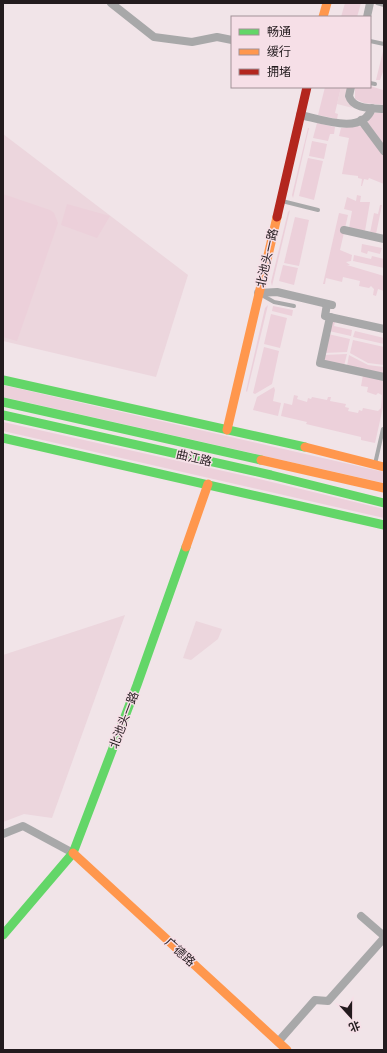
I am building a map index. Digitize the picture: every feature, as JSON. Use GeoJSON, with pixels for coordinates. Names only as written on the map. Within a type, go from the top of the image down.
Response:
{"type":"FeatureCollection","features":[{"type":"Feature","properties":{"kind":"main road"},"geometry":{"type":"LineString","coordinates":[[323,16],[327,3]]}},
{"type":"Feature","properties":{"kind":"main road","name":"北池头一路"},"geometry":{"type":"LineString","coordinates":[[227,430],[307,88]]}},
{"type":"Feature","properties":{"kind":"main road"},"geometry":{"type":"LineString","coordinates":[[3,380],[380,466]]}},
{"type":"Feature","properties":{"kind":"main road","name":"曲江路"},"geometry":{"type":"LineString","coordinates":[[3,402],[384,488]]}},
{"type":"Feature","properties":{"kind":"main road","name":"曲江路"},"geometry":{"type":"LineString","coordinates":[[3,416],[263,473],[384,503]]}},
{"type":"Feature","properties":{"kind":"main road","name":"曲江路"},"geometry":{"type":"LineString","coordinates":[[3,438],[384,525]]}},
{"type":"Feature","properties":{"kind":"main road","name":"北池头一路"},"geometry":{"type":"LineString","coordinates":[[3,935],[73,853],[136,685],[208,484]]}},
{"type":"Feature","properties":{"kind":"main road","name":"广德路"},"geometry":{"type":"LineString","coordinates":[[73,853],[287,1050]]}},
{"type":"Feature","properties":{"kind":"street"},"geometry":{"type":"LineString","coordinates":[[111,3],[154,37],[192,42],[216,36],[231,40]]}},
{"type":"Feature","properties":{"kind":"street"},"geometry":{"type":"LineString","coordinates":[[367,16],[370,3]]}},
{"type":"Feature","properties":{"kind":"street"},"geometry":{"type":"LineString","coordinates":[[351,88],[350,96],[352,102],[358,106],[384,109]]}},
{"type":"Feature","properties":{"kind":"street"},"geometry":{"type":"LineString","coordinates":[[300,115],[346,125],[361,120],[372,108]]}},
{"type":"Feature","properties":{"kind":"street"},"geometry":{"type":"LineString","coordinates":[[361,120],[384,151]]}},
{"type":"Feature","properties":{"kind":"street"},"geometry":{"type":"LineString","coordinates":[[344,230],[384,239]]}},
{"type":"Feature","properties":{"kind":"street"},"geometry":{"type":"LineString","coordinates":[[258,293],[276,292],[330,304],[325,316],[384,329]]}},
{"type":"Feature","properties":{"kind":"street"},"geometry":{"type":"LineString","coordinates":[[330,317],[320,363],[384,377]]}},
{"type":"Feature","properties":{"kind":"street"},"geometry":{"type":"LineString","coordinates":[[3,834],[23,826],[73,853]]}},
{"type":"Feature","properties":{"kind":"street"},"geometry":{"type":"LineString","coordinates":[[278,1042],[315,1000],[328,1000],[384,937],[361,916]]}},
{"type":"Feature","properties":{"kind":"lane"},"geometry":{"type":"LineString","coordinates":[[377,3],[384,5]]}},
{"type":"Feature","properties":{"kind":"lane"},"geometry":{"type":"LineString","coordinates":[[371,41],[384,44]]}},
{"type":"Feature","properties":{"kind":"lane"},"geometry":{"type":"LineString","coordinates":[[371,83],[375,84]]}},
{"type":"Feature","properties":{"kind":"lane"},"geometry":{"type":"LineString","coordinates":[[280,201],[318,210]]}},
{"type":"Feature","properties":{"kind":"lane"},"geometry":{"type":"LineString","coordinates":[[258,293],[274,302],[294,306]]}},
{"type":"Feature","properties":{"kind":"lane"},"geometry":{"type":"LineString","coordinates":[[380,466],[383,429]]}},
{"type":"Feature","properties":{"kind":"shaded area"},"geometry":{"type":"Polygon","coordinates":[[[345,3],[361,3],[357,16],[341,16],[345,3]]]}},
{"type":"Feature","properties":{"kind":"shaded area"},"geometry":{"type":"Polygon","coordinates":[[[384,47],[384,69],[380,80],[376,80],[384,47]]]}},
{"type":"Feature","properties":{"kind":"shaded area"},"geometry":{"type":"Polygon","coordinates":[[[371,86],[383,90],[384,86],[384,105],[364,103],[355,99],[355,88],[371,88],[371,86]]]}},
{"type":"Feature","properties":{"kind":"shaded area"},"geometry":{"type":"Polygon","coordinates":[[[325,88],[341,88],[335,113],[338,114],[337,119],[318,115],[325,88]]]}},
{"type":"Feature","properties":{"kind":"shaded area"},"geometry":{"type":"Polygon","coordinates":[[[341,88],[347,88],[347,101],[353,108],[337,104],[341,88]]]}},
{"type":"Feature","properties":{"kind":"shaded area"},"geometry":{"type":"Polygon","coordinates":[[[374,113],[384,113],[384,146],[368,124],[368,120],[374,113]]]}},
{"type":"Feature","properties":{"kind":"shaded area"},"geometry":{"type":"Polygon","coordinates":[[[317,123],[335,127],[334,134],[330,134],[328,141],[313,138],[317,123]]]}},
{"type":"Feature","properties":{"kind":"shaded area"},"geometry":{"type":"Polygon","coordinates":[[[362,127],[384,155],[384,184],[369,178],[368,180],[364,179],[361,186],[362,179],[358,178],[358,176],[342,174],[349,138],[339,136],[341,128],[362,127]]]}},
{"type":"Feature","properties":{"kind":"shaded area"},"geometry":{"type":"Polygon","coordinates":[[[309,128],[293,198],[292,195],[309,128]]]}},
{"type":"Feature","properties":{"kind":"shaded area"},"geometry":{"type":"Polygon","coordinates":[[[3,134],[188,275],[156,377],[3,341],[3,134]]]}},
{"type":"Feature","properties":{"kind":"shaded area"},"geometry":{"type":"Polygon","coordinates":[[[312,141],[327,144],[324,159],[309,156],[312,141]]]}},
{"type":"Feature","properties":{"kind":"shaded area"},"geometry":{"type":"Polygon","coordinates":[[[308,158],[323,161],[314,200],[299,196],[308,158]]]}},
{"type":"Feature","properties":{"kind":"shaded area"},"geometry":{"type":"Polygon","coordinates":[[[3,194],[50,210],[54,213],[58,223],[17,341],[3,337],[3,194]]]}},
{"type":"Feature","properties":{"kind":"shaded area"},"geometry":{"type":"Polygon","coordinates":[[[357,195],[361,196],[360,202],[370,202],[365,231],[349,228],[352,211],[344,209],[347,197],[356,201],[357,195]]]}},
{"type":"Feature","properties":{"kind":"shaded area"},"geometry":{"type":"Polygon","coordinates":[[[67,204],[110,216],[97,238],[61,225],[67,204]]]}},
{"type":"Feature","properties":{"kind":"shaded area"},"geometry":{"type":"Polygon","coordinates":[[[380,205],[382,205],[376,234],[370,233],[374,213],[378,214],[380,205]]]}},
{"type":"Feature","properties":{"kind":"shaded area"},"geometry":{"type":"Polygon","coordinates":[[[290,210],[272,286],[271,282],[288,212],[290,210]]]}},
{"type":"Feature","properties":{"kind":"shaded area"},"geometry":{"type":"Polygon","coordinates":[[[339,213],[348,215],[340,250],[352,255],[351,261],[346,262],[350,265],[347,265],[384,276],[384,291],[378,289],[376,296],[373,295],[374,289],[371,286],[369,288],[359,286],[360,281],[343,277],[342,282],[326,278],[325,284],[323,284],[339,213]]]}},
{"type":"Feature","properties":{"kind":"shaded area"},"geometry":{"type":"Polygon","coordinates":[[[295,217],[309,220],[299,266],[284,263],[295,217]]]}},
{"type":"Feature","properties":{"kind":"shaded area"},"geometry":{"type":"Polygon","coordinates":[[[362,244],[382,248],[380,254],[368,251],[367,254],[361,252],[362,244]]]}},
{"type":"Feature","properties":{"kind":"shaded area"},"geometry":{"type":"Polygon","coordinates":[[[354,255],[371,259],[372,256],[384,259],[384,268],[353,261],[354,255]]]}},
{"type":"Feature","properties":{"kind":"shaded area"},"geometry":{"type":"Polygon","coordinates":[[[283,265],[298,268],[294,285],[279,281],[283,265]]]}},
{"type":"Feature","properties":{"kind":"shaded area"},"geometry":{"type":"Polygon","coordinates":[[[268,305],[247,392],[265,308],[268,305]]]}},
{"type":"Feature","properties":{"kind":"shaded area"},"geometry":{"type":"Polygon","coordinates":[[[273,306],[293,310],[292,316],[272,311],[273,306]]]}},
{"type":"Feature","properties":{"kind":"shaded area"},"geometry":{"type":"Polygon","coordinates":[[[271,314],[287,318],[280,348],[264,344],[271,314]]]}},
{"type":"Feature","properties":{"kind":"shaded area"},"geometry":{"type":"Polygon","coordinates":[[[331,321],[335,322],[334,326],[352,330],[351,336],[329,331],[331,321]]]}},
{"type":"Feature","properties":{"kind":"shaded area"},"geometry":{"type":"Polygon","coordinates":[[[355,331],[384,338],[384,344],[353,337],[355,331]]]}},
{"type":"Feature","properties":{"kind":"shaded area"},"geometry":{"type":"Polygon","coordinates":[[[328,334],[350,339],[347,352],[324,353],[328,334]]]}},
{"type":"Feature","properties":{"kind":"shaded area"},"geometry":{"type":"Polygon","coordinates":[[[353,340],[384,347],[384,365],[368,363],[350,353],[353,340]]]}},
{"type":"Feature","properties":{"kind":"shaded area"},"geometry":{"type":"Polygon","coordinates":[[[264,347],[279,351],[272,384],[255,394],[253,393],[264,347]]]}},
{"type":"Feature","properties":{"kind":"shaded area"},"geometry":{"type":"Polygon","coordinates":[[[347,354],[344,366],[322,361],[323,355],[347,354]]]}},
{"type":"Feature","properties":{"kind":"shaded area"},"geometry":{"type":"Polygon","coordinates":[[[349,355],[368,365],[384,367],[384,375],[347,366],[349,355]]]}},
{"type":"Feature","properties":{"kind":"shaded area"},"geometry":{"type":"Polygon","coordinates":[[[363,375],[384,380],[384,403],[375,443],[361,440],[361,437],[306,424],[307,422],[281,416],[284,403],[292,405],[294,395],[298,396],[297,399],[307,402],[308,398],[311,399],[312,397],[327,400],[328,397],[331,397],[330,401],[346,404],[345,407],[349,408],[348,411],[358,413],[359,410],[362,411],[363,408],[378,411],[381,408],[382,395],[367,392],[368,387],[361,386],[363,375]]]}},
{"type":"Feature","properties":{"kind":"shaded area"},"geometry":{"type":"Polygon","coordinates":[[[3,385],[384,472],[384,483],[3,397],[3,385]]]}},
{"type":"Feature","properties":{"kind":"shaded area"},"geometry":{"type":"Polygon","coordinates":[[[274,387],[275,390],[273,401],[281,403],[278,416],[253,410],[257,397],[274,387]]]}},
{"type":"Feature","properties":{"kind":"shaded area"},"geometry":{"type":"Polygon","coordinates":[[[3,422],[255,478],[384,509],[384,518],[3,431],[3,422]]]}},
{"type":"Feature","properties":{"kind":"shaded area"},"geometry":{"type":"Polygon","coordinates":[[[125,615],[52,818],[24,814],[3,822],[3,655],[125,615]]]}},
{"type":"Feature","properties":{"kind":"shaded area"},"geometry":{"type":"Polygon","coordinates":[[[196,621],[222,629],[218,639],[191,660],[183,658],[196,621]]]}},
{"type":"Feature","properties":{"kind":"traffic: fast"},"geometry":{"type":"LineString","coordinates":[[3,380],[305,447]]}},
{"type":"Feature","properties":{"kind":"traffic: fast"},"geometry":{"type":"LineString","coordinates":[[3,402],[261,460]]}},
{"type":"Feature","properties":{"kind":"traffic: fast"},"geometry":{"type":"LineString","coordinates":[[3,415],[271,475],[384,503]]}},
{"type":"Feature","properties":{"kind":"traffic: fast"},"geometry":{"type":"LineString","coordinates":[[3,438],[384,525]]}},
{"type":"Feature","properties":{"kind":"traffic: fast"},"geometry":{"type":"LineString","coordinates":[[3,935],[73,853],[137,685],[186,547]]}},
{"type":"Feature","properties":{"kind":"traffic: slow"},"geometry":{"type":"LineString","coordinates":[[323,16],[327,3]]}},
{"type":"Feature","properties":{"kind":"traffic: slow"},"geometry":{"type":"LineString","coordinates":[[227,430],[277,217]]}},
{"type":"Feature","properties":{"kind":"traffic: slow"},"geometry":{"type":"LineString","coordinates":[[305,447],[384,467]]}},
{"type":"Feature","properties":{"kind":"traffic: slow"},"geometry":{"type":"LineString","coordinates":[[261,460],[384,488]]}},
{"type":"Feature","properties":{"kind":"traffic: slow"},"geometry":{"type":"LineString","coordinates":[[186,547],[208,484]]}},
{"type":"Feature","properties":{"kind":"traffic: slow"},"geometry":{"type":"LineString","coordinates":[[73,853],[287,1050]]}},
{"type":"Feature","properties":{"kind":"traffic: jam"},"geometry":{"type":"LineString","coordinates":[[277,217],[307,88]]}}]}
